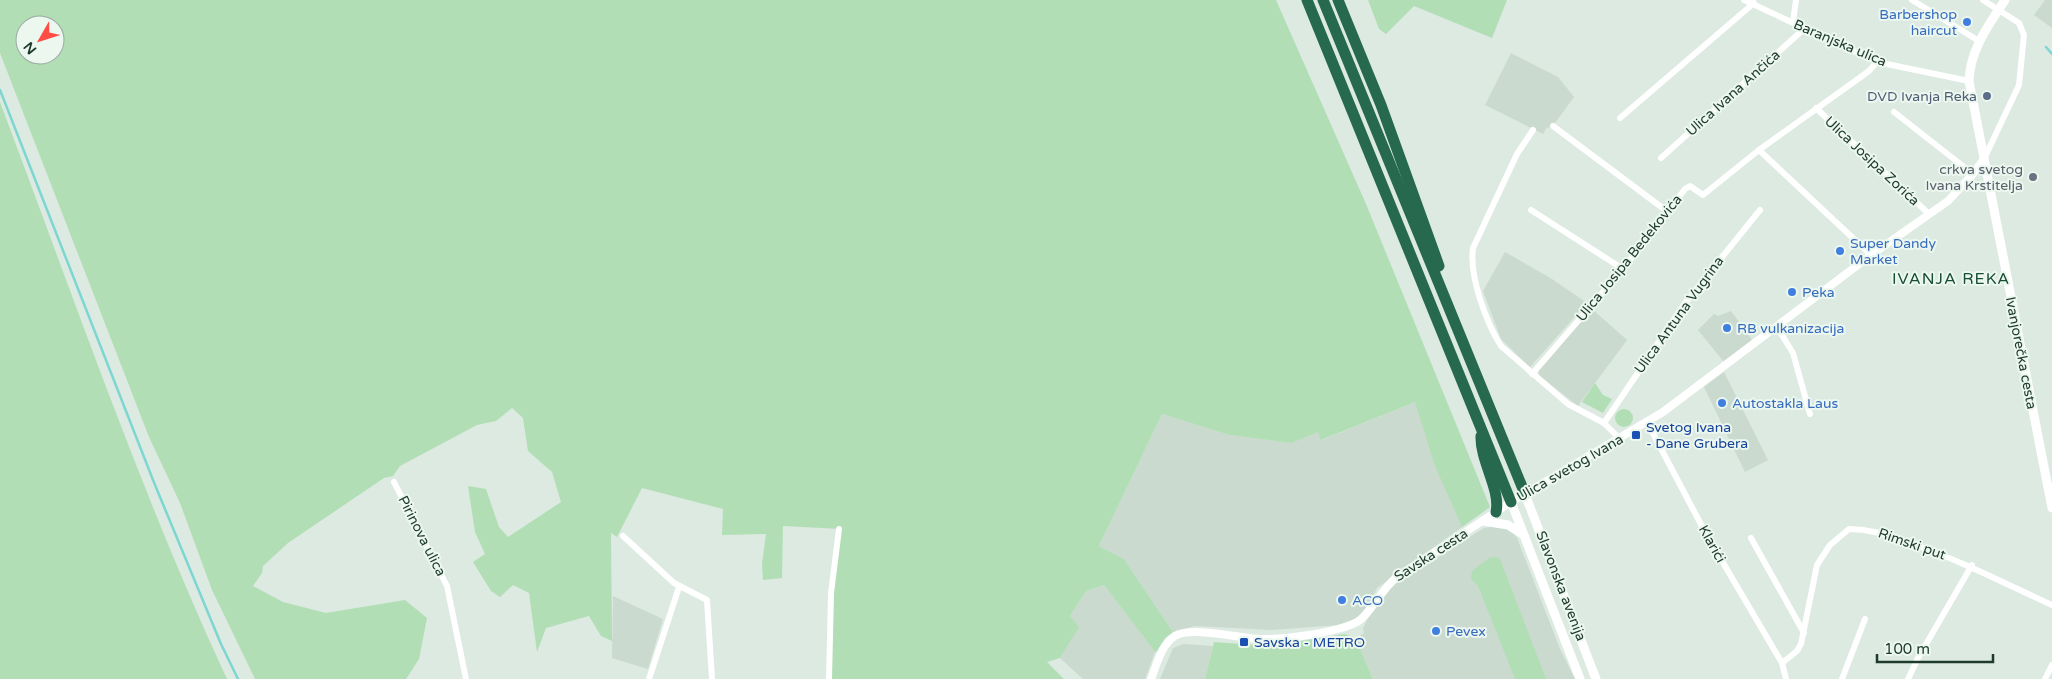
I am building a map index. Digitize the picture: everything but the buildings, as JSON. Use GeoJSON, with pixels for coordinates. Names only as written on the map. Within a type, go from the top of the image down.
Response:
{"type":"FeatureCollection","features":[{"type":"Feature","properties":{"kind":"highway"},"geometry":{"type":"LineString","coordinates":[[1307,0],[1511,502]]}},
{"type":"Feature","properties":{"kind":"highway"},"geometry":{"type":"LineString","coordinates":[[1323,0],[1525,494]]}},
{"type":"Feature","properties":{"kind":"highway"},"geometry":{"type":"LineString","coordinates":[[1338,0],[1411,184],[1439,264],[1439,282]]}},
{"type":"Feature","properties":{"kind":"highway"},"geometry":{"type":"LineString","coordinates":[[1481,427],[1482,453],[1496,497],[1496,512]]}},
{"type":"Feature","properties":{"kind":"main road","name":"Ivanjorečka cesta"},"geometry":{"type":"LineString","coordinates":[[2005,0],[1979,41],[1969,68],[1969,81],[2052,508]]}},
{"type":"Feature","properties":{"kind":"main road","name":"Slavonska avenija"},"geometry":{"type":"LineString","coordinates":[[1525,494],[1596,679]]}},
{"type":"Feature","properties":{"kind":"main road","name":"Slavonska avenija"},"geometry":{"type":"LineString","coordinates":[[1511,502],[1580,679]]}},
{"type":"Feature","properties":{"kind":"main road"},"geometry":{"type":"LineString","coordinates":[[1483,521],[1508,524],[1524,535]]}},
{"type":"Feature","properties":{"kind":"street","name":"Baranjska ulica"},"geometry":{"type":"LineString","coordinates":[[1744,0],[1754,3],[1877,62],[1969,81]]}},
{"type":"Feature","properties":{"kind":"street"},"geometry":{"type":"LineString","coordinates":[[1793,22],[1796,0]]}},
{"type":"Feature","properties":{"kind":"street"},"geometry":{"type":"LineString","coordinates":[[1912,0],[1979,41]]}},
{"type":"Feature","properties":{"kind":"street"},"geometry":{"type":"LineString","coordinates":[[1983,0],[2009,15],[2022,27],[2023,53],[2019,85],[1983,160]]}},
{"type":"Feature","properties":{"kind":"street"},"geometry":{"type":"LineString","coordinates":[[1620,118],[1754,3]]}},
{"type":"Feature","properties":{"kind":"street","name":"Ulica Ivana Ančića"},"geometry":{"type":"LineString","coordinates":[[1661,158],[1805,28]]}},
{"type":"Feature","properties":{"kind":"street","name":"Ulica Josipa Bedekovića"},"geometry":{"type":"LineString","coordinates":[[1532,374],[1623,269],[1685,189],[1690,186],[1703,195],[1759,150],[1869,71],[1877,62]]}},
{"type":"Feature","properties":{"kind":"street","name":"Ulica Josipa Zorića"},"geometry":{"type":"LineString","coordinates":[[1816,108],[1929,214]]}},
{"type":"Feature","properties":{"kind":"street"},"geometry":{"type":"LineString","coordinates":[[1894,112],[1973,174]]}},
{"type":"Feature","properties":{"kind":"street"},"geometry":{"type":"LineString","coordinates":[[1553,126],[1668,212]]}},
{"type":"Feature","properties":{"kind":"street"},"geometry":{"type":"LineString","coordinates":[[1533,130],[1506,176],[1476,240],[1472,256],[1479,291],[1495,337],[1501,346],[1568,404],[1604,423],[1620,439]]}},
{"type":"Feature","properties":{"kind":"street"},"geometry":{"type":"LineString","coordinates":[[1759,150],[1871,255]]}},
{"type":"Feature","properties":{"kind":"street","name":"Ulica svetog Ivana"},"geometry":{"type":"LineString","coordinates":[[1511,502],[1647,422],[1777,327],[1871,255],[1948,201],[1983,160]]}},
{"type":"Feature","properties":{"kind":"street"},"geometry":{"type":"LineString","coordinates":[[1531,210],[1623,269]]}},
{"type":"Feature","properties":{"kind":"street","name":"Ulica Antuna Vugrina"},"geometry":{"type":"LineString","coordinates":[[1604,423],[1685,303],[1760,210]]}},
{"type":"Feature","properties":{"kind":"street"},"geometry":{"type":"LineString","coordinates":[[1777,327],[1793,353],[1810,414]]}},
{"type":"Feature","properties":{"kind":"street","name":"Klarići"},"geometry":{"type":"LineString","coordinates":[[1647,422],[1705,532],[1782,663]]}},
{"type":"Feature","properties":{"kind":"street","name":"Pirinova ulica"},"geometry":{"type":"LineString","coordinates":[[394,482],[447,586],[466,679]]}},
{"type":"Feature","properties":{"kind":"street","name":"Savska cesta"},"geometry":{"type":"LineString","coordinates":[[1151,679],[1165,646],[1180,634],[1195,633],[1268,639],[1331,630],[1357,622],[1363,618],[1387,584],[1511,502]]}},
{"type":"Feature","properties":{"kind":"street","name":"Rimski put"},"geometry":{"type":"LineString","coordinates":[[1782,663],[1797,651],[1804,633],[1817,565],[1830,545],[1849,528],[1869,529],[1972,565],[2052,605]]}},
{"type":"Feature","properties":{"kind":"street"},"geometry":{"type":"LineString","coordinates":[[829,679],[831,593],[839,529]]}},
{"type":"Feature","properties":{"kind":"street"},"geometry":{"type":"LineString","coordinates":[[623,536],[679,587],[707,600],[712,679]]}},
{"type":"Feature","properties":{"kind":"street"},"geometry":{"type":"LineString","coordinates":[[1751,538],[1804,633]]}},
{"type":"Feature","properties":{"kind":"street"},"geometry":{"type":"LineString","coordinates":[[1908,679],[1918,658],[1972,565]]}},
{"type":"Feature","properties":{"kind":"street"},"geometry":{"type":"LineString","coordinates":[[649,679],[679,587]]}},
{"type":"Feature","properties":{"kind":"street"},"geometry":{"type":"LineString","coordinates":[[1842,679],[1865,619]]}},
{"type":"Feature","properties":{"kind":"street"},"geometry":{"type":"LineString","coordinates":[[1782,663],[1786,679]]}},
{"type":"Feature","properties":{"kind":"street"},"geometry":{"type":"LineString","coordinates":[[2045,679],[2052,665]]}},
{"type":"Feature","properties":{"kind":"shaded area"},"geometry":{"type":"Polygon","coordinates":[[[2045,0],[2052,0],[2052,28],[2034,15],[2045,0]]]}},
{"type":"Feature","properties":{"kind":"shaded area"},"geometry":{"type":"Polygon","coordinates":[[[1511,53],[1558,77],[1574,97],[1555,123],[1550,128],[1547,127],[1543,134],[1485,105],[1511,53]]]}},
{"type":"Feature","properties":{"kind":"shaded area"},"geometry":{"type":"Polygon","coordinates":[[[1505,252],[1552,279],[1587,303],[1530,367],[1501,339],[1483,291],[1505,252]]]}},
{"type":"Feature","properties":{"kind":"shaded area"},"geometry":{"type":"Polygon","coordinates":[[[1592,309],[1627,340],[1578,406],[1540,376],[1538,370],[1592,309]]]}},
{"type":"Feature","properties":{"kind":"shaded area"},"geometry":{"type":"Polygon","coordinates":[[[1731,311],[1752,340],[1724,362],[1698,330],[1714,314],[1718,316],[1731,311]]]}},
{"type":"Feature","properties":{"kind":"shaded area"},"geometry":{"type":"Polygon","coordinates":[[[1724,372],[1768,460],[1745,472],[1704,387],[1724,372]]]}},
{"type":"Feature","properties":{"kind":"shaded area"},"geometry":{"type":"Polygon","coordinates":[[[1415,402],[1490,507],[1377,588],[1363,615],[1352,624],[1272,630],[1195,626],[1173,632],[1124,559],[1099,546],[1162,414],[1229,435],[1292,443],[1319,431],[1322,440],[1415,402]]]}},
{"type":"Feature","properties":{"kind":"shaded area"},"geometry":{"type":"Polygon","coordinates":[[[1501,525],[1517,538],[1560,649],[1575,679],[1373,679],[1356,639],[1364,633],[1363,628],[1367,620],[1389,588],[1484,528],[1501,525]]]}},
{"type":"Feature","properties":{"kind":"shaded area"},"geometry":{"type":"Polygon","coordinates":[[[1104,585],[1155,652],[1145,679],[1083,679],[1060,658],[1078,627],[1070,616],[1086,591],[1104,585]]]}},
{"type":"Feature","properties":{"kind":"shaded area"},"geometry":{"type":"Polygon","coordinates":[[[613,596],[663,619],[648,669],[612,658],[613,596]]]}},
{"type":"Feature","properties":{"kind":"shaded area"},"geometry":{"type":"Polygon","coordinates":[[[1183,644],[1213,646],[1205,679],[1160,679],[1173,648],[1183,644]]]}},
{"type":"Feature","properties":{"kind":"green space"},"geometry":{"type":"Polygon","coordinates":[[[0,0],[1276,0],[1366,204],[1490,507],[1462,527],[1435,466],[1415,402],[1321,440],[1318,432],[1292,443],[1229,435],[1162,414],[1099,546],[1124,559],[1173,632],[1165,638],[1157,651],[1155,652],[1104,585],[1086,591],[1070,616],[1079,627],[1060,658],[1047,662],[1064,679],[831,679],[833,597],[841,529],[783,526],[782,578],[763,580],[762,564],[766,534],[722,535],[723,509],[642,488],[617,537],[611,533],[612,641],[601,636],[589,616],[546,628],[537,652],[529,593],[513,585],[500,597],[491,591],[473,562],[485,554],[475,532],[468,486],[486,489],[499,527],[508,537],[561,502],[552,472],[528,451],[523,418],[512,408],[496,421],[477,425],[400,466],[393,476],[384,478],[288,543],[263,566],[262,573],[253,586],[283,602],[326,613],[405,600],[427,618],[419,659],[406,679],[255,679],[212,590],[180,503],[149,437],[0,53],[0,0]]]}},
{"type":"Feature","properties":{"kind":"green space"},"geometry":{"type":"Polygon","coordinates":[[[1368,0],[1507,0],[1492,38],[1414,6],[1386,34],[1379,29],[1368,0]]]}},
{"type":"Feature","properties":{"kind":"green space"},"geometry":{"type":"Polygon","coordinates":[[[0,102],[136,465],[195,608],[227,679],[0,679],[0,102]]]}},
{"type":"Feature","properties":{"kind":"green space"},"geometry":{"type":"Polygon","coordinates":[[[1595,383],[1603,395],[1612,399],[1603,413],[1582,402],[1595,383]]]}},
{"type":"Feature","properties":{"kind":"green space"},"geometry":{"type":"Polygon","coordinates":[[[1624,409],[1630,412],[1633,418],[1630,424],[1624,427],[1618,424],[1615,418],[1618,412],[1624,409]]]}},
{"type":"Feature","properties":{"kind":"green space"},"geometry":{"type":"Polygon","coordinates":[[[1496,557],[1500,559],[1546,679],[1515,679],[1478,586],[1471,579],[1472,571],[1489,558],[1496,557]]]}},
{"type":"Feature","properties":{"kind":"green space"},"geometry":{"type":"Polygon","coordinates":[[[1345,634],[1356,639],[1373,679],[1205,679],[1214,642],[1269,646],[1345,634]]]}},
{"type":"Feature","properties":{"kind":"waterway"},"geometry":{"type":"LineString","coordinates":[[2046,47],[2052,54]]}},
{"type":"Feature","properties":{"kind":"waterway"},"geometry":{"type":"LineString","coordinates":[[0,90],[155,485],[221,644],[238,679]]}},
{"type":"Feature","properties":{"kind":"place","name":"Barbershop haircut"},"geometry":{"type":"Point","coordinates":[1967,22]}},
{"type":"Feature","properties":{"kind":"place","name":"DVD Ivanja Reka"},"geometry":{"type":"Point","coordinates":[1987,96]}},
{"type":"Feature","properties":{"kind":"place","name":"crkva svetog Ivana Krstitelja"},"geometry":{"type":"Point","coordinates":[2033,177]}},
{"type":"Feature","properties":{"kind":"place","name":"Super Dandy Market"},"geometry":{"type":"Point","coordinates":[1840,251]}},
{"type":"Feature","properties":{"kind":"place","name":"Peka"},"geometry":{"type":"Point","coordinates":[1792,292]}},
{"type":"Feature","properties":{"kind":"place","name":"RB vulkanizacija"},"geometry":{"type":"Point","coordinates":[1727,328]}},
{"type":"Feature","properties":{"kind":"place","name":"Autostakla Laus"},"geometry":{"type":"Point","coordinates":[1722,403]}},
{"type":"Feature","properties":{"kind":"place","name":"Svetog Ivana - Dane Grubera"},"geometry":{"type":"Point","coordinates":[1636,435]}},
{"type":"Feature","properties":{"kind":"place","name":"ACO"},"geometry":{"type":"Point","coordinates":[1342,600]}},
{"type":"Feature","properties":{"kind":"place","name":"Pevex"},"geometry":{"type":"Point","coordinates":[1436,631]}},
{"type":"Feature","properties":{"kind":"place","name":"Savska - METRO"},"geometry":{"type":"Point","coordinates":[1244,642]}},
{"type":"Feature","properties":{"kind":"district","name":"IVANJA REKA"},"geometry":{"type":"Point","coordinates":[1951,279]}}]}
